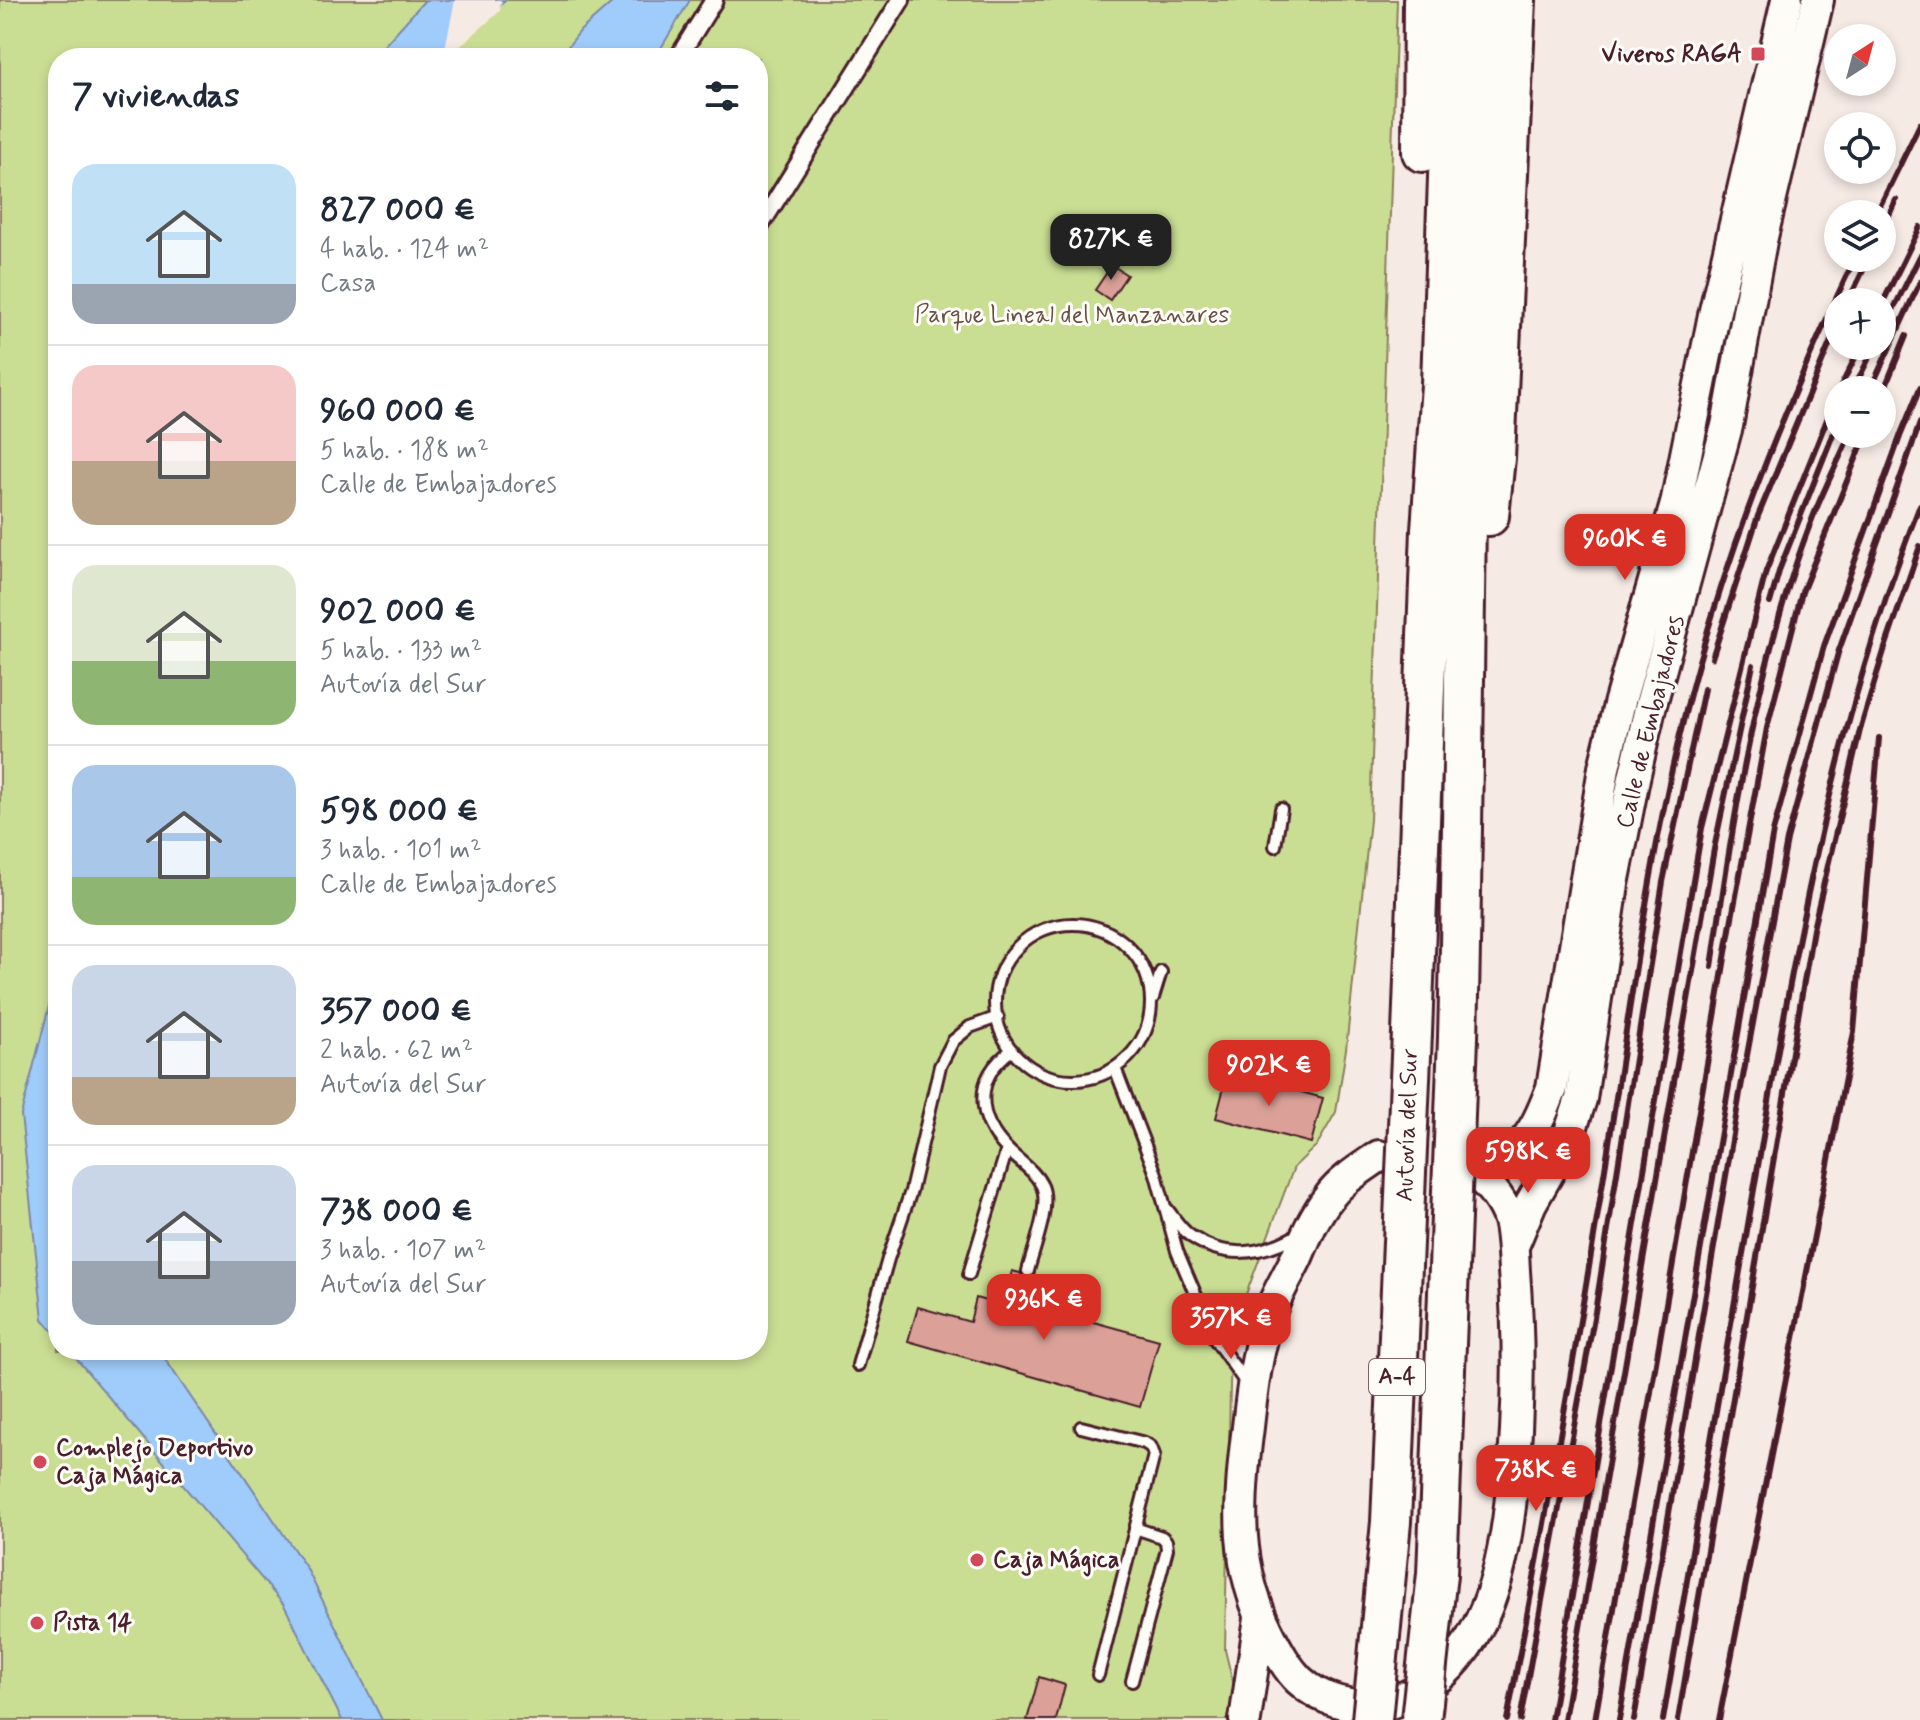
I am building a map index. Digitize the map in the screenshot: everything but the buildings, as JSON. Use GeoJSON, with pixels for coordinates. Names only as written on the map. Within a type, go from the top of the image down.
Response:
{"type":"FeatureCollection","features":[{"type":"Feature","properties":{"kind":"highway"},"geometry":{"type":"LineString","coordinates":[[1423,0],[1422,405],[1431,530]]}},
{"type":"Feature","properties":{"kind":"highway"},"geometry":{"type":"LineString","coordinates":[[1431,530],[1441,385],[1454,0]]}},
{"type":"Feature","properties":{"kind":"highway"},"geometry":{"type":"LineString","coordinates":[[1465,786],[1467,444],[1486,0]]}},
{"type":"Feature","properties":{"kind":"highway"},"geometry":{"type":"LineString","coordinates":[[1465,786],[1495,458],[1516,0]]}},
{"type":"Feature","properties":{"kind":"highway","name":"Autovía del Sur"},"geometry":{"type":"LineString","coordinates":[[1388,1716],[1391,1522],[1431,530]]}},
{"type":"Feature","properties":{"kind":"highway","name":"Autovía del Sur"},"geometry":{"type":"LineString","coordinates":[[1388,1716],[1437,1574],[1465,786]]}},
{"type":"Feature","properties":{"kind":"main road","name":"Calle de Embajadores"},"geometry":{"type":"LineString","coordinates":[[1512,1248],[1503,1205],[1477,1174],[1518,1150],[1537,1126],[1552,1088],[1604,768],[1627,673],[1676,504],[1714,315],[1787,0]]}},
{"type":"Feature","properties":{"kind":"main road","name":"Calle de Embajadores"},"geometry":{"type":"LineString","coordinates":[[1512,1248],[1531,1203],[1568,1138],[1581,1099],[1613,884],[1637,764],[1727,426],[1761,241],[1818,0]]}},
{"type":"Feature","properties":{"kind":"main road"},"geometry":{"type":"LineString","coordinates":[[1379,1156],[1330,1195],[1311,1227],[1269,1315],[1252,1392],[1241,1474],[1240,1523],[1246,1572],[1260,1618],[1280,1655],[1300,1681],[1331,1701],[1388,1716],[1460,1658],[1480,1624],[1501,1558],[1510,1504],[1518,1407],[1518,1330],[1512,1248]]}},
{"type":"Feature","properties":{"kind":"main road"},"geometry":{"type":"LineString","coordinates":[[1245,1720],[1260,1618]]}},
{"type":"Feature","properties":{"kind":"street"},"geometry":{"type":"LineString","coordinates":[[684,48],[714,0]]}},
{"type":"Feature","properties":{"kind":"street"},"geometry":{"type":"LineString","coordinates":[[768,213],[901,0]]}},
{"type":"Feature","properties":{"kind":"lane"},"geometry":{"type":"LineString","coordinates":[[1275,846],[1281,809]]}},
{"type":"Feature","properties":{"kind":"lane"},"geometry":{"type":"LineString","coordinates":[[1152,1000],[1148,976],[1136,955],[1123,941],[1089,925],[1062,924],[1037,932],[1015,949],[1001,971],[996,989],[1002,1034],[1012,1050],[1038,1072],[1064,1079],[1090,1078],[1115,1068],[1135,1050],[1148,1027],[1161,972]]}},
{"type":"Feature","properties":{"kind":"lane"},"geometry":{"type":"LineString","coordinates":[[858,1365],[911,1191],[940,1066],[953,1041],[970,1027],[998,1017]]}},
{"type":"Feature","properties":{"kind":"lane"},"geometry":{"type":"LineString","coordinates":[[1012,1050],[999,1059],[991,1071],[984,1088],[983,1109],[991,1129],[1042,1187],[1045,1201],[1028,1271]]}},
{"type":"Feature","properties":{"kind":"lane"},"geometry":{"type":"LineString","coordinates":[[1115,1068],[1156,1174],[1177,1251],[1214,1338],[1252,1392]]}},
{"type":"Feature","properties":{"kind":"lane"},"geometry":{"type":"LineString","coordinates":[[969,1274],[1007,1149]]}},
{"type":"Feature","properties":{"kind":"lane"},"geometry":{"type":"LineString","coordinates":[[1165,1206],[1190,1236],[1219,1251],[1248,1252],[1276,1247],[1311,1227]]}},
{"type":"Feature","properties":{"kind":"lane"},"geometry":{"type":"LineString","coordinates":[[1081,1427],[1145,1443],[1154,1455],[1098,1675]]}},
{"type":"Feature","properties":{"kind":"lane"},"geometry":{"type":"LineString","coordinates":[[1132,1681],[1167,1549],[1162,1537],[1135,1528]]}},
{"type":"Feature","properties":{"kind":"green space","name":"Parque Lineal del Manzanares"},"geometry":{"type":"Polygon","coordinates":[[[0,0],[1397,0],[1370,820],[1346,1049],[1336,1112],[1317,1145],[1294,1167],[1231,1334],[1225,1650],[1242,1720],[0,1720],[0,0]]]}},
{"type":"Feature","properties":{"kind":"water"},"geometry":{"type":"Polygon","coordinates":[[[425,0],[506,0],[452,48],[382,48],[425,0]]]}},
{"type":"Feature","properties":{"kind":"water"},"geometry":{"type":"Polygon","coordinates":[[[615,0],[690,0],[661,48],[567,48],[581,30],[615,0]]]}},
{"type":"Feature","properties":{"kind":"water"},"geometry":{"type":"Polygon","coordinates":[[[48,1010],[48,1325],[43,1319],[21,1115],[48,1010]]]}},
{"type":"Feature","properties":{"kind":"water"},"geometry":{"type":"Polygon","coordinates":[[[77,1360],[166,1360],[307,1569],[382,1720],[342,1720],[284,1605],[77,1360]]]}},
{"type":"Feature","properties":{"kind":"pier"},"geometry":{"type":"Polygon","coordinates":[[[455,0],[501,0],[500,11],[458,48],[445,48],[455,0]]]}},
{"type":"Feature","properties":{"kind":"railway"},"geometry":{"type":"LineString","coordinates":[[1883,200],[1920,124]]}},
{"type":"Feature","properties":{"kind":"railway"},"geometry":{"type":"LineString","coordinates":[[1890,288],[1920,227]]}},
{"type":"Feature","properties":{"kind":"railway"},"geometry":{"type":"LineString","coordinates":[[1896,304],[1920,256]]}},
{"type":"Feature","properties":{"kind":"railway"},"geometry":{"type":"LineString","coordinates":[[1507,1720],[1582,1311],[1654,856],[1681,730],[1712,615],[1748,511],[1809,358],[1849,272]]}},
{"type":"Feature","properties":{"kind":"railway"},"geometry":{"type":"LineString","coordinates":[[1855,288],[1862,272]]}},
{"type":"Feature","properties":{"kind":"railway"},"geometry":{"type":"LineString","coordinates":[[1876,376],[1920,282]]}},
{"type":"Feature","properties":{"kind":"railway"},"geometry":{"type":"LineString","coordinates":[[1890,376],[1906,336]]}},
{"type":"Feature","properties":{"kind":"railway"},"geometry":{"type":"LineString","coordinates":[[1712,658],[1758,516],[1824,358]]}},
{"type":"Feature","properties":{"kind":"railway"},"geometry":{"type":"LineString","coordinates":[[1846,376],[1854,360]]}},
{"type":"Feature","properties":{"kind":"railway"},"geometry":{"type":"LineString","coordinates":[[1860,376],[1868,360]]}},
{"type":"Feature","properties":{"kind":"railway"},"geometry":{"type":"LineString","coordinates":[[1619,1720],[1773,832],[1824,646],[1920,388]]}},
{"type":"Feature","properties":{"kind":"railway"},"geometry":{"type":"LineString","coordinates":[[1634,1720],[1740,1093],[1787,840],[1838,653],[1920,423]]}},
{"type":"Feature","properties":{"kind":"railway"},"geometry":{"type":"LineString","coordinates":[[1551,1720],[1702,828],[1766,571],[1824,427]]}},
{"type":"Feature","properties":{"kind":"railway"},"geometry":{"type":"LineString","coordinates":[[1770,603],[1780,568],[1828,448]]}},
{"type":"Feature","properties":{"kind":"railway"},"geometry":{"type":"LineString","coordinates":[[1712,967],[1739,797],[1777,624],[1817,507],[1844,448]]}},
{"type":"Feature","properties":{"kind":"railway"},"geometry":{"type":"LineString","coordinates":[[1595,1720],[1767,728],[1802,592],[1860,448]]}},
{"type":"Feature","properties":{"kind":"railway"},"geometry":{"type":"LineString","coordinates":[[1663,1720],[1771,1087],[1803,918],[1841,750],[1864,668],[1920,505]]}},
{"type":"Feature","properties":{"kind":"railway"},"geometry":{"type":"LineString","coordinates":[[1678,1720],[1813,929],[1860,730],[1920,546]]}},
{"type":"Feature","properties":{"kind":"railway"},"geometry":{"type":"LineString","coordinates":[[1564,1720],[1714,849],[1753,665]]}},
{"type":"Feature","properties":{"kind":"railway"},"geometry":{"type":"LineString","coordinates":[[1520,1720],[1595,1312],[1663,882],[1704,689]]}},
{"type":"Feature","properties":{"kind":"railway"},"geometry":{"type":"LineString","coordinates":[[1719,1720],[1854,1032],[1879,738]]}},
{"type":"Feature","properties":{"kind":"place","name":"Viveros RAGA"},"geometry":{"type":"Point","coordinates":[1758,54]}},
{"type":"Feature","properties":{"kind":"place","name":"Complejo Deportivo Caja Mágica"},"geometry":{"type":"Point","coordinates":[40,1462]}},
{"type":"Feature","properties":{"kind":"place","name":"Caja Mágica"},"geometry":{"type":"Point","coordinates":[977,1560]}},
{"type":"Feature","properties":{"kind":"place","name":"Pista 14"},"geometry":{"type":"Point","coordinates":[37,1623]}}]}
